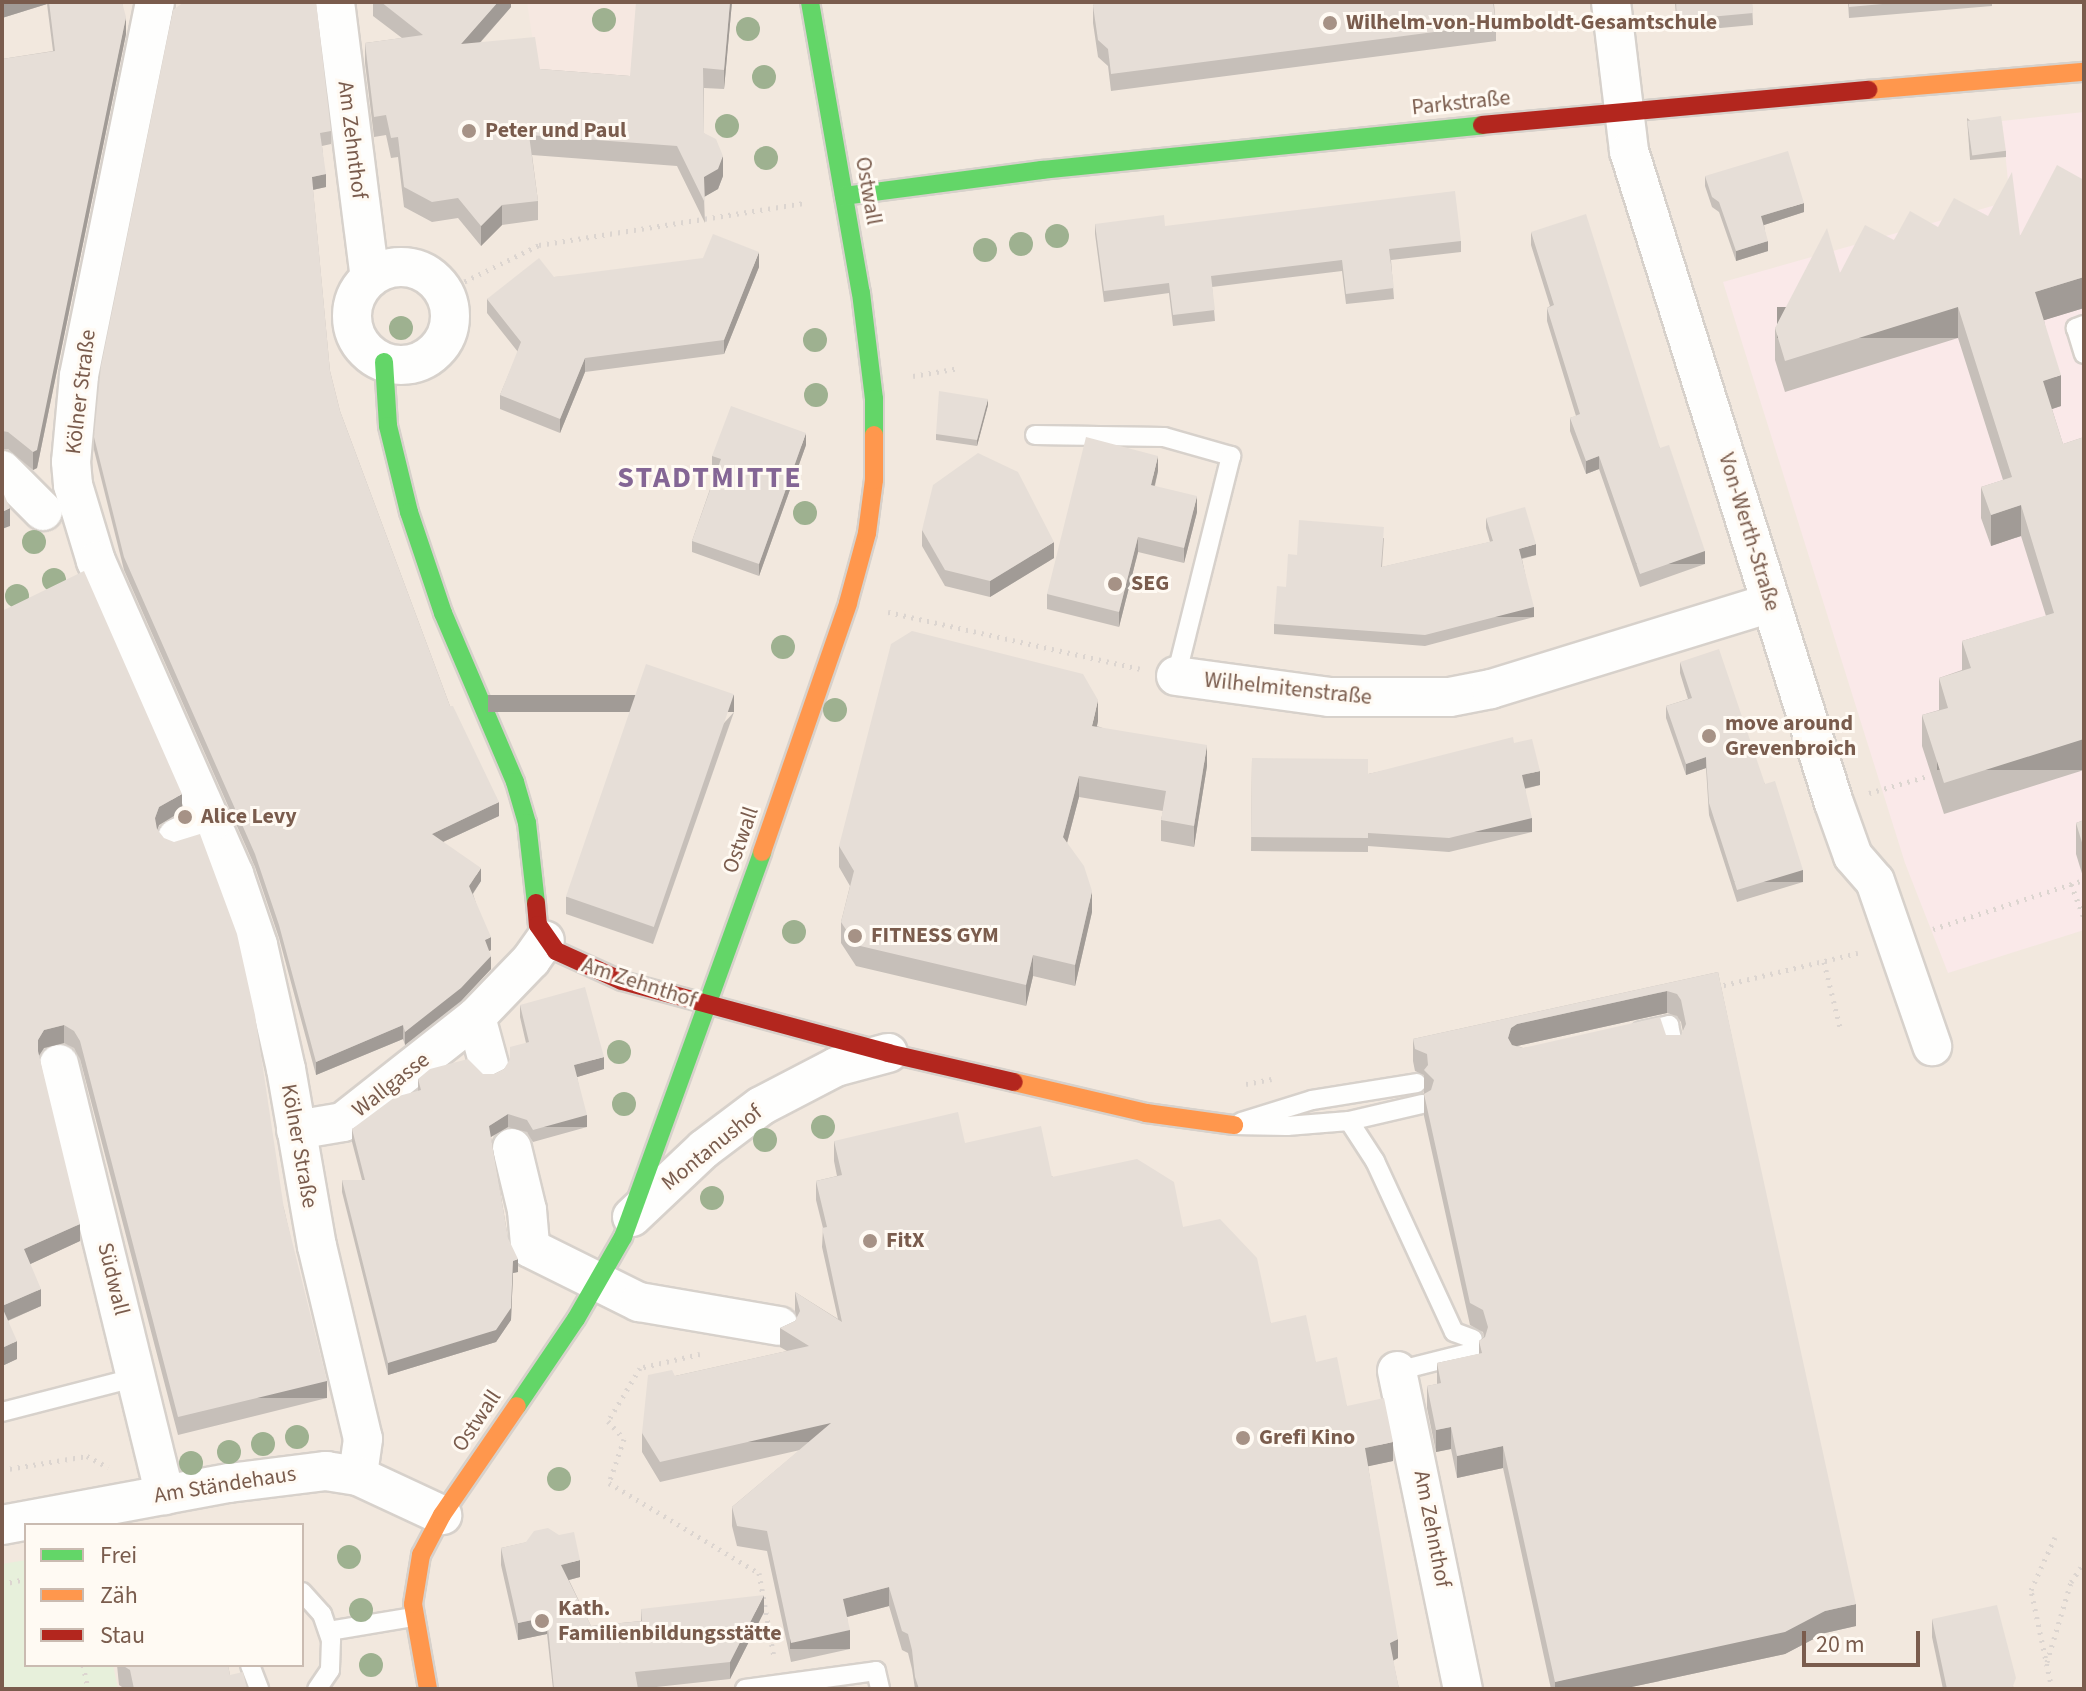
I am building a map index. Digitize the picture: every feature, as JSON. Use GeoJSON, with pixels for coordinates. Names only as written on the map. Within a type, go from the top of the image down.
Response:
{"type":"FeatureCollection","features":[{"type":"Feature","properties":{"kind":"street","name":"Am Zehnthof"},"geometry":{"type":"LineString","coordinates":[[335,2],[370,278]]}},
{"type":"Feature","properties":{"kind":"street","name":"Ostwall"},"geometry":{"type":"LineString","coordinates":[[428,1689],[415,1624],[416,1570],[442,1515],[598,1284],[632,1217],[709,1006],[848,603],[867,533],[874,480],[875,427],[861,293],[810,2]]}},
{"type":"Feature","properties":{"kind":"street","name":"Von-Werth-Straße"},"geometry":{"type":"LineString","coordinates":[[1611,2],[1629,151],[1834,803],[1853,856],[1875,881],[1932,1046]]}},
{"type":"Feature","properties":{"kind":"street","name":"Kölner Straße"},"geometry":{"type":"LineString","coordinates":[[151,19],[79,376],[71,462],[76,497],[96,561],[211,822],[258,945],[317,1246],[363,1439],[358,1476]]}},
{"type":"Feature","properties":{"kind":"street","name":"Parkstraße"},"geometry":{"type":"LineString","coordinates":[[844,196],[1042,170],[1625,110],[2084,72]]}},
{"type":"Feature","properties":{"kind":"street"},"geometry":{"type":"LineString","coordinates":[[401,267],[418,270],[432,278],[443,292],[450,321],[438,348],[414,364],[399,366],[371,356],[354,332],[353,302],[370,278],[401,267]]}},
{"type":"Feature","properties":{"kind":"street"},"geometry":{"type":"LineString","coordinates":[[384,362],[388,426],[409,512],[443,613],[515,782],[527,823],[534,908],[545,940]]}},
{"type":"Feature","properties":{"kind":"street"},"geometry":{"type":"LineString","coordinates":[[2,470],[43,511]]}},
{"type":"Feature","properties":{"kind":"street","name":"Wilhelmitenstraße"},"geometry":{"type":"LineString","coordinates":[[1176,676],[1367,700],[1450,697],[1491,689],[1771,603]]}},
{"type":"Feature","properties":{"kind":"street"},"geometry":{"type":"LineString","coordinates":[[177,838],[211,822]]}},
{"type":"Feature","properties":{"kind":"street","name":"Am Zehnthof"},"geometry":{"type":"LineString","coordinates":[[545,940],[564,956],[597,971],[709,1006],[888,1053],[1146,1113],[1234,1125]]}},
{"type":"Feature","properties":{"kind":"street","name":"Wallgasse"},"geometry":{"type":"LineString","coordinates":[[296,1130],[343,1122],[476,1017],[531,960],[545,940]]}},
{"type":"Feature","properties":{"kind":"street"},"geometry":{"type":"LineString","coordinates":[[476,1017],[489,1065]]}},
{"type":"Feature","properties":{"kind":"street","name":"Montanushof"},"geometry":{"type":"LineString","coordinates":[[632,1217],[704,1149],[761,1106],[825,1072],[888,1053]]}},
{"type":"Feature","properties":{"kind":"street","name":"Südwall"},"geometry":{"type":"LineString","coordinates":[[59,1064],[162,1483]]}},
{"type":"Feature","properties":{"kind":"street"},"geometry":{"type":"LineString","coordinates":[[512,1148],[527,1210],[530,1248],[639,1302],[779,1326]]}},
{"type":"Feature","properties":{"kind":"street","name":"Am Zehnthof"},"geometry":{"type":"LineString","coordinates":[[1397,1371],[1463,1689]]}},
{"type":"Feature","properties":{"kind":"street","name":"Am Ständehaus"},"geometry":{"type":"LineString","coordinates":[[2,1525],[162,1483],[308,1472],[358,1476],[442,1515]]}},
{"type":"Feature","properties":{"kind":"lane"},"geometry":{"type":"LineString","coordinates":[[2084,325],[2076,328],[2084,354]]}},
{"type":"Feature","properties":{"kind":"lane"},"geometry":{"type":"LineString","coordinates":[[1035,435],[1164,437],[1231,456],[1176,676]]}},
{"type":"Feature","properties":{"kind":"lane"},"geometry":{"type":"LineString","coordinates":[[1624,1035],[1669,1025],[1674,1048]]}},
{"type":"Feature","properties":{"kind":"lane"},"geometry":{"type":"LineString","coordinates":[[1234,1125],[1312,1100],[1417,1083]]}},
{"type":"Feature","properties":{"kind":"lane"},"geometry":{"type":"LineString","coordinates":[[1234,1125],[1287,1126],[1349,1121],[1422,1104]]}},
{"type":"Feature","properties":{"kind":"lane"},"geometry":{"type":"LineString","coordinates":[[1349,1121],[1384,1179],[1454,1332],[1475,1345],[1397,1371]]}},
{"type":"Feature","properties":{"kind":"lane"},"geometry":{"type":"LineString","coordinates":[[2,1412],[137,1377]]}},
{"type":"Feature","properties":{"kind":"lane"},"geometry":{"type":"LineString","coordinates":[[304,1594],[322,1614],[329,1631],[330,1670],[317,1689]]}},
{"type":"Feature","properties":{"kind":"lane"},"geometry":{"type":"LineString","coordinates":[[329,1631],[415,1624]]}},
{"type":"Feature","properties":{"kind":"lane"},"geometry":{"type":"LineString","coordinates":[[251,1667],[259,1689]]}},
{"type":"Feature","properties":{"kind":"lane"},"geometry":{"type":"LineString","coordinates":[[745,1689],[876,1671],[880,1689]]}},
{"type":"Feature","properties":{"kind":"path"},"geometry":{"type":"LineString","coordinates":[[443,292],[539,245],[844,196]]}},
{"type":"Feature","properties":{"kind":"path","name":"Wilhelmitenstraße"},"geometry":{"type":"LineString","coordinates":[[848,603],[1176,676]]}},
{"type":"Feature","properties":{"kind":"path"},"geometry":{"type":"LineString","coordinates":[[1834,803],[1928,776]]}},
{"type":"Feature","properties":{"kind":"path"},"geometry":{"type":"LineString","coordinates":[[1897,941],[2084,880]]}},
{"type":"Feature","properties":{"kind":"path"},"geometry":{"type":"LineString","coordinates":[[2071,884],[2084,918]]}},
{"type":"Feature","properties":{"kind":"path"},"geometry":{"type":"LineString","coordinates":[[1824,962],[1841,1031]]}},
{"type":"Feature","properties":{"kind":"path"},"geometry":{"type":"LineString","coordinates":[[704,1312],[700,1354],[640,1368],[608,1421],[624,1439],[609,1483],[759,1573],[768,1623]]}},
{"type":"Feature","properties":{"kind":"path"},"geometry":{"type":"LineString","coordinates":[[2,1470],[91,1456],[120,1474],[162,1483]]}},
{"type":"Feature","properties":{"kind":"path"},"geometry":{"type":"LineString","coordinates":[[2052,1689],[2031,1590],[2055,1537]]}},
{"type":"Feature","properties":{"kind":"path"},"geometry":{"type":"LineString","coordinates":[[2047,1664],[2071,1582],[2084,1563]]}},
{"type":"Feature","properties":{"kind":"path"},"geometry":{"type":"LineString","coordinates":[[2,1584],[24,1579]]}},
{"type":"Feature","properties":{"kind":"path"},"geometry":{"type":"LineString","coordinates":[[83,1667],[88,1689]]}},
{"type":"Feature","properties":{"kind":"shaded area"},"geometry":{"type":"Polygon","coordinates":[[[2,2],[2084,2],[2084,1689],[2,1689],[2,2]]]}},
{"type":"Feature","properties":{"kind":"shaded area"},"geometry":{"type":"Polygon","coordinates":[[[527,2],[638,2],[631,80],[540,89],[527,2]]]}},
{"type":"Feature","properties":{"kind":"shaded area"},"geometry":{"type":"Polygon","coordinates":[[[2084,112],[2084,930],[1948,973],[1905,863],[1723,282],[2010,201],[2002,121],[2084,112]]]}},
{"type":"Feature","properties":{"kind":"green space"},"geometry":{"type":"Polygon","coordinates":[[[24,1560],[24,1667],[113,1667],[118,1689],[2,1689],[2,1564],[24,1560]]]}},
{"type":"Feature","properties":{"kind":"building"},"geometry":{"type":"Polygon","coordinates":[[[49,2],[122,2],[126,17],[37,450],[33,452],[8,432],[2,431],[2,59],[55,51],[49,2]]]}},
{"type":"Feature","properties":{"kind":"building"},"geometry":{"type":"Polygon","coordinates":[[[184,2],[316,2],[331,131],[320,133],[326,174],[312,177],[330,371],[340,411],[450,706],[453,706],[499,802],[432,834],[481,868],[469,886],[491,937],[485,940],[491,956],[461,988],[405,1032],[403,1025],[316,1062],[279,925],[255,854],[124,557],[94,437],[101,366],[173,10],[184,2]]]}},
{"type":"Feature","properties":{"kind":"building"},"geometry":{"type":"Polygon","coordinates":[[[381,2],[498,2],[461,44],[535,37],[540,69],[630,76],[636,2],[730,2],[724,70],[703,68],[704,133],[716,139],[723,156],[718,169],[704,177],[705,203],[677,146],[529,135],[538,201],[502,205],[481,226],[458,198],[432,202],[404,187],[398,137],[391,138],[386,115],[374,117],[365,43],[423,35],[381,2]]]}},
{"type":"Feature","properties":{"kind":"building","name":"Wilhelm-von-Humboldt-Gesamtschule"},"geometry":{"type":"Polygon","coordinates":[[[1095,2],[1493,2],[1496,24],[1111,74],[1108,49],[1098,40],[1095,2]]]}},
{"type":"Feature","properties":{"kind":"building"},"geometry":{"type":"Polygon","coordinates":[[[1676,2],[1752,2],[1753,13],[1677,20],[1676,2]]]}},
{"type":"Feature","properties":{"kind":"building"},"geometry":{"type":"Polygon","coordinates":[[[1849,2],[1905,2],[1849,7],[1849,2]]]}},
{"type":"Feature","properties":{"kind":"building"},"geometry":{"type":"Polygon","coordinates":[[[2001,116],[2006,151],[1972,155],[1967,121],[2001,116]]]}},
{"type":"Feature","properties":{"kind":"building"},"geometry":{"type":"Polygon","coordinates":[[[1788,151],[1804,203],[1761,216],[1768,241],[1736,251],[1719,202],[1712,197],[1705,176],[1788,151]]]}},
{"type":"Feature","properties":{"kind":"building"},"geometry":{"type":"Polygon","coordinates":[[[2057,165],[2084,180],[2084,277],[2035,292],[2061,375],[2043,381],[2063,444],[2084,437],[2084,739],[1944,783],[1922,715],[1948,708],[1939,678],[1971,668],[1962,641],[2054,613],[2021,505],[1991,515],[1981,487],[2012,477],[1958,307],[1785,361],[1775,328],[1827,228],[1840,273],[1865,225],[1894,240],[1910,211],[1938,227],[1954,198],[1988,216],[2012,172],[2020,236],[2057,165]]]}},
{"type":"Feature","properties":{"kind":"building"},"geometry":{"type":"Polygon","coordinates":[[[1455,191],[1461,241],[1389,249],[1394,288],[1346,294],[1342,260],[1211,276],[1215,310],[1173,315],[1169,283],[1104,291],[1095,224],[1164,215],[1165,226],[1455,191]]]}},
{"type":"Feature","properties":{"kind":"building"},"geometry":{"type":"Polygon","coordinates":[[[1586,214],[1660,448],[1669,445],[1705,551],[1640,574],[1599,456],[1586,461],[1570,418],[1580,414],[1547,308],[1554,305],[1531,232],[1586,214]]]}},
{"type":"Feature","properties":{"kind":"building"},"geometry":{"type":"Polygon","coordinates":[[[713,234],[759,252],[724,340],[585,358],[560,419],[500,395],[521,342],[487,299],[539,258],[554,277],[703,258],[713,234]]]}},
{"type":"Feature","properties":{"kind":"building"},"geometry":{"type":"Polygon","coordinates":[[[939,391],[988,399],[977,440],[936,434],[939,391]]]}},
{"type":"Feature","properties":{"kind":"building"},"geometry":{"type":"Polygon","coordinates":[[[731,406],[806,433],[759,564],[692,541],[721,459],[712,456],[731,406]]]}},
{"type":"Feature","properties":{"kind":"building"},"geometry":{"type":"Polygon","coordinates":[[[1086,437],[1158,456],[1151,485],[1197,496],[1184,548],[1138,537],[1119,612],[1047,594],[1086,437]]]}},
{"type":"Feature","properties":{"kind":"building"},"geometry":{"type":"Polygon","coordinates":[[[978,453],[1018,472],[1054,542],[990,581],[945,570],[922,530],[933,485],[978,453]]]}},
{"type":"Feature","properties":{"kind":"building"},"geometry":{"type":"Polygon","coordinates":[[[2,490],[10,508],[2,512],[2,490]]]}},
{"type":"Feature","properties":{"kind":"building"},"geometry":{"type":"Polygon","coordinates":[[[1525,507],[1536,544],[1519,549],[1534,607],[1425,635],[1274,624],[1277,586],[1286,587],[1288,554],[1297,555],[1299,520],[1384,527],[1381,567],[1493,541],[1486,518],[1525,507]]]}},
{"type":"Feature","properties":{"kind":"building"},"geometry":{"type":"Polygon","coordinates":[[[84,571],[182,794],[159,807],[155,818],[157,829],[164,838],[174,842],[200,834],[237,934],[255,1015],[284,1209],[327,1381],[178,1417],[80,1041],[74,1031],[64,1025],[44,1030],[38,1040],[38,1051],[80,1224],[24,1249],[41,1289],[2,1306],[2,611],[84,571]]]}},
{"type":"Feature","properties":{"kind":"building"},"geometry":{"type":"Polygon","coordinates":[[[912,631],[1083,674],[1098,700],[1092,726],[1207,745],[1194,826],[1161,820],[1166,791],[1079,776],[1063,837],[1084,866],[1092,891],[1075,965],[1033,955],[1026,985],[856,945],[841,922],[854,871],[839,846],[891,644],[912,631]]]}},
{"type":"Feature","properties":{"kind":"building"},"geometry":{"type":"Polygon","coordinates":[[[1719,649],[1765,784],[1775,781],[1803,870],[1737,890],[1709,803],[1706,757],[1686,764],[1666,706],[1692,698],[1680,662],[1719,649]]]}},
{"type":"Feature","properties":{"kind":"building"},"geometry":{"type":"Polygon","coordinates":[[[646,664],[734,694],[654,927],[566,897],[646,664]]]}},
{"type":"Feature","properties":{"kind":"building"},"geometry":{"type":"Polygon","coordinates":[[[1513,737],[1514,743],[1532,739],[1540,771],[1522,775],[1532,818],[1449,838],[1368,833],[1368,838],[1251,837],[1252,758],[1368,759],[1368,774],[1513,737]]]}},
{"type":"Feature","properties":{"kind":"building"},"geometry":{"type":"Polygon","coordinates":[[[2084,820],[2084,849],[2076,823],[2084,820]]]}},
{"type":"Feature","properties":{"kind":"building"},"geometry":{"type":"Polygon","coordinates":[[[1718,972],[1856,1604],[1825,1611],[1785,1632],[1555,1682],[1503,1446],[1457,1456],[1451,1427],[1436,1430],[1427,1386],[1441,1383],[1437,1363],[1482,1353],[1479,1341],[1485,1337],[1488,1327],[1483,1310],[1470,1303],[1424,1094],[1431,1090],[1434,1080],[1424,1070],[1428,1065],[1427,1054],[1415,1049],[1413,1039],[1718,972]],[[1667,991],[1517,1024],[1511,1028],[1508,1038],[1512,1045],[1523,1048],[1660,1017],[1666,1035],[1681,1035],[1686,1024],[1677,994],[1667,991]]]}},
{"type":"Feature","properties":{"kind":"building"},"geometry":{"type":"Polygon","coordinates":[[[585,987],[604,1057],[574,1065],[587,1115],[533,1130],[527,1120],[508,1114],[489,1126],[508,1238],[518,1259],[513,1261],[511,1308],[496,1330],[388,1363],[342,1180],[365,1180],[352,1129],[395,1097],[421,1090],[418,1079],[430,1069],[468,1059],[483,1074],[494,1074],[504,1069],[510,1059],[510,1047],[529,1042],[520,1005],[585,987]]]}},
{"type":"Feature","properties":{"kind":"building"},"geometry":{"type":"Polygon","coordinates":[[[958,1112],[965,1143],[1041,1126],[1052,1177],[1137,1159],[1174,1182],[1183,1227],[1220,1219],[1257,1258],[1271,1323],[1306,1315],[1316,1362],[1337,1357],[1347,1406],[1384,1398],[1393,1442],[1365,1448],[1398,1639],[1390,1643],[1399,1689],[919,1689],[908,1634],[902,1631],[889,1587],[843,1599],[850,1630],[791,1643],[767,1531],[737,1526],[732,1507],[831,1423],[660,1462],[642,1433],[648,1375],[672,1370],[675,1376],[809,1346],[780,1328],[795,1321],[800,1311],[795,1292],[842,1322],[822,1228],[827,1227],[816,1181],[842,1175],[834,1141],[958,1112]]]}},
{"type":"Feature","properties":{"kind":"building"},"geometry":{"type":"Polygon","coordinates":[[[2,1307],[17,1341],[2,1348],[2,1307]]]}},
{"type":"Feature","properties":{"kind":"building","name":"Kath. Familienbildungsstätte"},"geometry":{"type":"Polygon","coordinates":[[[548,1528],[559,1535],[574,1532],[580,1560],[561,1565],[591,1626],[642,1621],[641,1609],[764,1595],[730,1662],[635,1672],[638,1689],[554,1689],[547,1617],[518,1623],[501,1548],[526,1542],[534,1531],[548,1528]]]}},
{"type":"Feature","properties":{"kind":"building"},"geometry":{"type":"Polygon","coordinates":[[[1997,1605],[2016,1678],[2012,1689],[1947,1689],[1932,1619],[1997,1605]]]}},
{"type":"Feature","properties":{"kind":"building"},"geometry":{"type":"Polygon","coordinates":[[[125,1667],[228,1667],[230,1675],[243,1672],[247,1689],[134,1689],[130,1670],[125,1667]]]}},
{"type":"Feature","properties":{"kind":"traffic: fast"},"geometry":{"type":"LineString","coordinates":[[810,2],[861,293],[874,399],[874,435]]}},
{"type":"Feature","properties":{"kind":"traffic: fast"},"geometry":{"type":"LineString","coordinates":[[844,196],[1042,170],[1482,125]]}},
{"type":"Feature","properties":{"kind":"traffic: fast"},"geometry":{"type":"LineString","coordinates":[[384,362],[388,426],[409,512],[443,613],[515,782],[527,823],[536,903]]}},
{"type":"Feature","properties":{"kind":"traffic: fast"},"geometry":{"type":"LineString","coordinates":[[517,1406],[576,1319],[623,1237],[762,852]]}},
{"type":"Feature","properties":{"kind":"traffic: slow"},"geometry":{"type":"LineString","coordinates":[[1868,90],[2084,72]]}},
{"type":"Feature","properties":{"kind":"traffic: slow"},"geometry":{"type":"LineString","coordinates":[[762,852],[848,603],[867,533],[874,480],[874,435]]}},
{"type":"Feature","properties":{"kind":"traffic: slow"},"geometry":{"type":"LineString","coordinates":[[1014,1082],[1146,1113],[1234,1125]]}},
{"type":"Feature","properties":{"kind":"traffic: slow"},"geometry":{"type":"LineString","coordinates":[[428,1689],[413,1604],[421,1555],[442,1515],[517,1406]]}},
{"type":"Feature","properties":{"kind":"traffic: jam"},"geometry":{"type":"LineString","coordinates":[[1482,125],[1868,90]]}},
{"type":"Feature","properties":{"kind":"traffic: jam"},"geometry":{"type":"LineString","coordinates":[[536,903],[538,925],[556,951],[622,981],[888,1053],[1014,1082]]}},
{"type":"Feature","properties":{"kind":"place","name":"Wilhelm-von-Humboldt-Gesamtschule"},"geometry":{"type":"Point","coordinates":[1330,23]}},
{"type":"Feature","properties":{"kind":"place","name":"Peter und Paul"},"geometry":{"type":"Point","coordinates":[469,131]}},
{"type":"Feature","properties":{"kind":"place","name":"SEG"},"geometry":{"type":"Point","coordinates":[1115,584]}},
{"type":"Feature","properties":{"kind":"place","name":"move around Grevenbroich"},"geometry":{"type":"Point","coordinates":[1709,736]}},
{"type":"Feature","properties":{"kind":"place","name":"Alice Levy"},"geometry":{"type":"Point","coordinates":[185,817]}},
{"type":"Feature","properties":{"kind":"place","name":"FITNESS GYM"},"geometry":{"type":"Point","coordinates":[855,936]}},
{"type":"Feature","properties":{"kind":"place","name":"FitX"},"geometry":{"type":"Point","coordinates":[870,1241]}},
{"type":"Feature","properties":{"kind":"place","name":"Grefi Kino"},"geometry":{"type":"Point","coordinates":[1243,1438]}},
{"type":"Feature","properties":{"kind":"place","name":"Kath. Familienbildungsstätte"},"geometry":{"type":"Point","coordinates":[542,1621]}},
{"type":"Feature","properties":{"kind":"district","name":"STADTMITTE"},"geometry":{"type":"Point","coordinates":[710,478]}}]}
